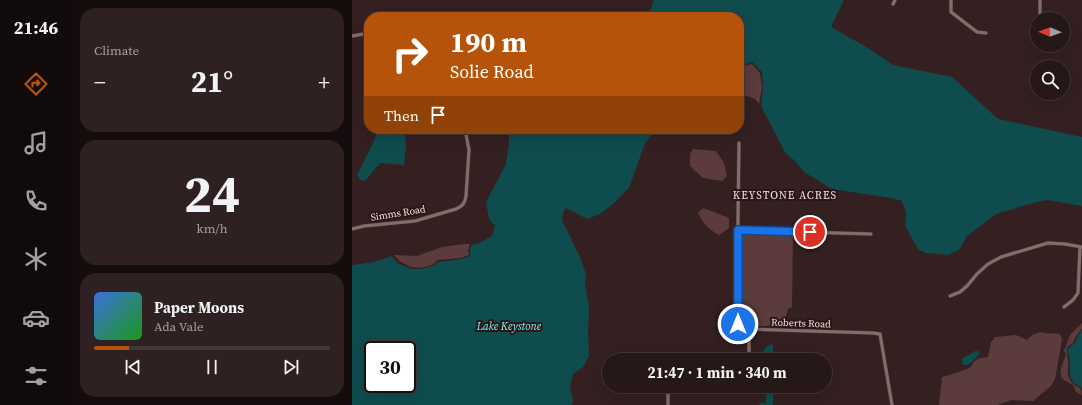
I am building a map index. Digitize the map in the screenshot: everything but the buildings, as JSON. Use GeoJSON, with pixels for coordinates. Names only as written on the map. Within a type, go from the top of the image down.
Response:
{"type":"FeatureCollection","features":[{"type":"Feature","properties":{"kind":"street"},"geometry":{"type":"LineString","coordinates":[[893,4],[895,0]]}},
{"type":"Feature","properties":{"kind":"street"},"geometry":{"type":"LineString","coordinates":[[951,0],[951,12],[977,32],[986,32]]}},
{"type":"Feature","properties":{"kind":"street"},"geometry":{"type":"LineString","coordinates":[[1040,0],[1040,12]]}},
{"type":"Feature","properties":{"kind":"street"},"geometry":{"type":"LineString","coordinates":[[352,36],[364,34]]}},
{"type":"Feature","properties":{"kind":"street","name":"Simms Road"},"geometry":{"type":"LineString","coordinates":[[352,229],[364,226],[415,220],[462,206],[466,196],[469,150],[466,134]]}},
{"type":"Feature","properties":{"kind":"street"},"geometry":{"type":"LineString","coordinates":[[739,143],[738,324],[739,328],[749,329],[749,353]]}},
{"type":"Feature","properties":{"kind":"street"},"geometry":{"type":"LineString","coordinates":[[738,230],[871,234]]}},
{"type":"Feature","properties":{"kind":"street"},"geometry":{"type":"LineString","coordinates":[[950,296],[960,292],[988,264],[1001,256],[1048,244],[1065,244],[1081,247],[1078,293],[1073,300],[1064,307]]}},
{"type":"Feature","properties":{"kind":"street","name":"Roberts Road"},"geometry":{"type":"LineString","coordinates":[[749,329],[880,334],[892,405]]}},
{"type":"Feature","properties":{"kind":"street"},"geometry":{"type":"LineString","coordinates":[[668,393],[668,405]]}},
{"type":"Feature","properties":{"kind":"shaded area"},"geometry":{"type":"Polygon","coordinates":[[[752,64],[760,73],[762,87],[759,104],[755,99],[744,95],[744,66],[752,64]]]}},
{"type":"Feature","properties":{"kind":"shaded area"},"geometry":{"type":"Polygon","coordinates":[[[693,149],[716,151],[724,163],[727,176],[722,181],[703,178],[690,166],[690,154],[693,149]]]}},
{"type":"Feature","properties":{"kind":"shaded area"},"geometry":{"type":"Polygon","coordinates":[[[703,208],[729,218],[729,228],[719,235],[712,231],[704,223],[698,213],[703,208]]]}},
{"type":"Feature","properties":{"kind":"shaded area"},"geometry":{"type":"Polygon","coordinates":[[[740,231],[793,233],[792,307],[788,309],[783,326],[742,326],[740,231]]]}},
{"type":"Feature","properties":{"kind":"shaded area"},"geometry":{"type":"Polygon","coordinates":[[[470,244],[468,250],[469,255],[461,258],[438,260],[432,265],[421,268],[411,267],[399,261],[394,255],[417,256],[442,247],[470,244]]]}},
{"type":"Feature","properties":{"kind":"shaded area"},"geometry":{"type":"Polygon","coordinates":[[[1082,323],[1082,328],[1073,343],[1067,347],[1067,350],[1068,376],[1072,383],[1080,388],[1082,395],[1076,392],[1073,385],[1062,378],[1061,372],[1066,354],[1064,351],[1070,335],[1082,323]]]}},
{"type":"Feature","properties":{"kind":"shaded area"},"geometry":{"type":"Polygon","coordinates":[[[1040,332],[1060,334],[1062,340],[1055,379],[1051,386],[1033,401],[1011,400],[998,405],[939,405],[942,377],[970,368],[977,360],[988,357],[991,342],[995,337],[1016,335],[1027,340],[1032,335],[1040,332]]]}},
{"type":"Feature","properties":{"kind":"water"},"geometry":{"type":"Polygon","coordinates":[[[654,0],[843,0],[831,27],[868,48],[893,65],[952,77],[998,119],[1082,137],[1082,206],[1047,200],[996,214],[967,236],[959,250],[948,255],[926,253],[918,249],[905,226],[906,213],[902,201],[832,189],[804,172],[794,160],[786,154],[761,106],[763,87],[762,72],[752,62],[744,64],[744,12],[650,12],[654,0]]]}},
{"type":"Feature","properties":{"kind":"water"},"geometry":{"type":"Polygon","coordinates":[[[376,134],[405,134],[406,148],[404,165],[380,163],[365,181],[360,180],[357,175],[376,134]]]}},
{"type":"Feature","properties":{"kind":"water","name":"Lake Keystone"},"geometry":{"type":"Polygon","coordinates":[[[509,134],[652,134],[644,146],[629,188],[613,204],[600,214],[587,219],[566,208],[563,212],[562,220],[580,257],[586,274],[585,282],[589,309],[589,356],[583,367],[573,374],[570,387],[573,401],[572,405],[352,405],[352,265],[375,262],[392,256],[397,263],[411,269],[421,269],[433,266],[438,262],[462,259],[470,256],[472,244],[477,244],[492,236],[495,226],[489,219],[486,202],[506,164],[509,134]]]}},
{"type":"Feature","properties":{"kind":"water"},"geometry":{"type":"Polygon","coordinates":[[[1082,329],[1082,390],[1081,387],[1073,382],[1070,376],[1070,359],[1068,348],[1074,344],[1082,329]]]}},
{"type":"Feature","properties":{"kind":"water"},"geometry":{"type":"Polygon","coordinates":[[[771,344],[773,346],[773,353],[764,353],[764,349],[771,344]]]}},
{"type":"Feature","properties":{"kind":"water"},"geometry":{"type":"Polygon","coordinates":[[[975,351],[978,351],[979,354],[974,360],[971,363],[963,365],[962,359],[975,351]]]}},
{"type":"Feature","properties":{"kind":"water"},"geometry":{"type":"Polygon","coordinates":[[[767,393],[773,393],[773,405],[759,405],[761,403],[766,404],[767,393]]]}},
{"type":"Feature","properties":{"kind":"district","name":"KEYSTONE ACRES"},"geometry":{"type":"Point","coordinates":[785,195]}},
{"type":"Feature","properties":{"kind":"route"},"geometry":{"type":"LineString","coordinates":[[738,324],[738,230],[810,232]]}}]}
